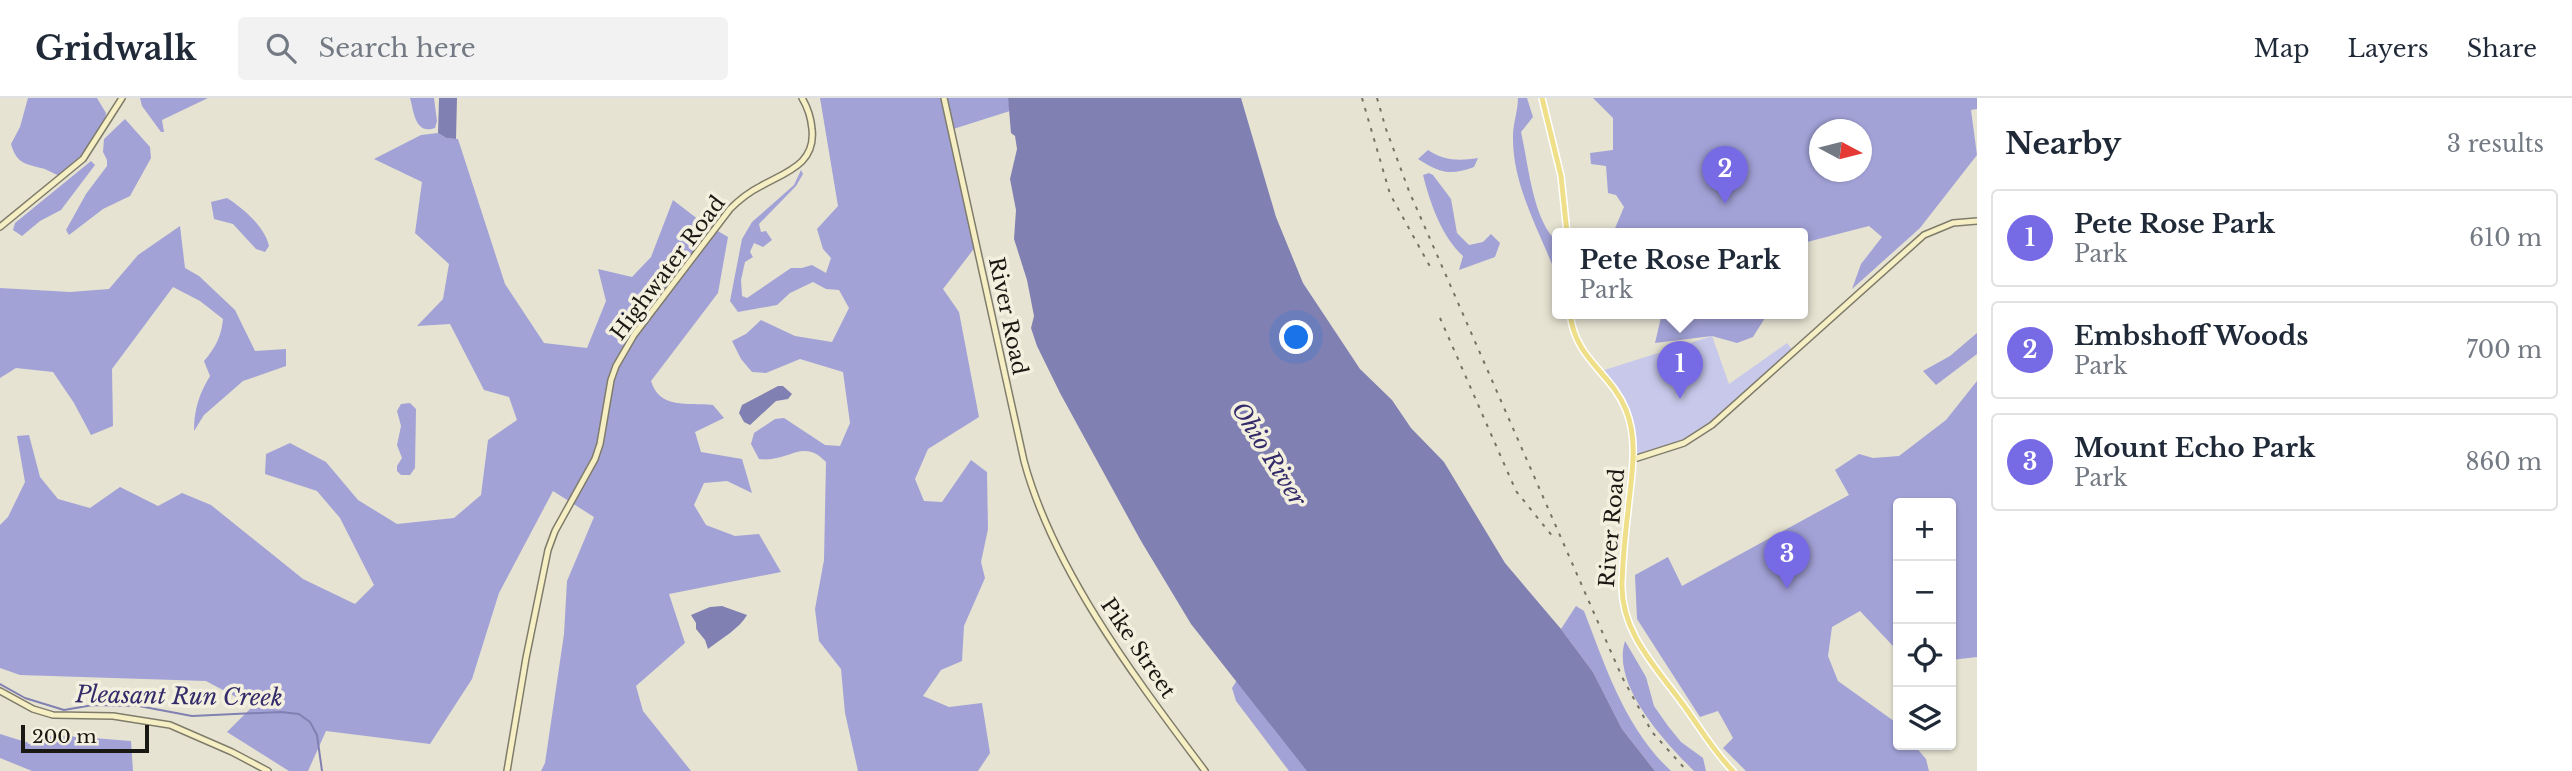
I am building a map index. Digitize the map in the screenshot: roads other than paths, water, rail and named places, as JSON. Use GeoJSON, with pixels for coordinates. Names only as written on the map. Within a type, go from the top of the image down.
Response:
{"type":"FeatureCollection","features":[{"type":"Feature","properties":{"kind":"main road"},"geometry":{"type":"LineString","coordinates":[[1542,98],[1561,176],[1566,228]]}},
{"type":"Feature","properties":{"kind":"main road","name":"River Road"},"geometry":{"type":"LineString","coordinates":[[1571,319],[1574,334],[1583,350],[1619,396],[1632,432],[1633,459],[1622,589],[1627,618],[1637,642],[1652,664],[1733,771]]}},
{"type":"Feature","properties":{"kind":"street"},"geometry":{"type":"LineString","coordinates":[[0,227],[83,159],[122,98]]}},
{"type":"Feature","properties":{"kind":"street","name":"Highwater Road"},"geometry":{"type":"LineString","coordinates":[[507,771],[526,658],[550,543],[595,459],[616,366],[634,335],[728,212],[750,192],[791,171],[806,159],[813,135],[809,113],[802,98]]}},
{"type":"Feature","properties":{"kind":"street","name":"River Road"},"geometry":{"type":"LineString","coordinates":[[944,98],[1024,461],[1040,510],[1053,538]]}},
{"type":"Feature","properties":{"kind":"street"},"geometry":{"type":"LineString","coordinates":[[1633,459],[1684,443],[1712,425],[1924,234],[1953,223],[1977,221]]}},
{"type":"Feature","properties":{"kind":"street","name":"Pike Street"},"geometry":{"type":"LineString","coordinates":[[1053,538],[1087,600],[1147,691],[1205,771]]}},
{"type":"Feature","properties":{"kind":"street"},"geometry":{"type":"LineString","coordinates":[[0,691],[33,709],[53,715],[113,716],[170,725],[268,771]]}},
{"type":"Feature","properties":{"kind":"water"},"geometry":{"type":"Polygon","coordinates":[[[439,98],[457,98],[456,139],[446,138],[438,133],[439,98]]]}},
{"type":"Feature","properties":{"kind":"water","name":"Ohio River"},"geometry":{"type":"Polygon","coordinates":[[[1008,98],[1241,98],[1276,217],[1303,283],[1360,369],[1392,400],[1411,428],[1444,462],[1505,563],[1561,629],[1593,672],[1622,729],[1655,771],[1307,771],[1191,624],[1141,541],[1037,346],[1031,328],[1034,316],[1027,280],[1014,239],[1016,210],[1010,179],[1017,149],[1015,136],[1011,133],[1008,98]]]}},
{"type":"Feature","properties":{"kind":"water"},"geometry":{"type":"Polygon","coordinates":[[[778,386],[783,386],[792,394],[788,399],[776,401],[750,425],[744,422],[739,413],[742,405],[778,386]]]}},
{"type":"Feature","properties":{"kind":"water"},"geometry":{"type":"Polygon","coordinates":[[[722,606],[747,615],[735,629],[708,649],[691,615],[710,607],[722,606]]]}},
{"type":"Feature","properties":{"kind":"waterway","name":"Pleasant Run Creek"},"geometry":{"type":"LineString","coordinates":[[0,684],[25,698],[64,710],[93,705],[139,706],[192,716],[281,712],[299,714],[310,722],[317,735],[322,771]]}},
{"type":"Feature","properties":{"kind":"railway"},"geometry":{"type":"LineString","coordinates":[[1362,98],[1390,194],[1433,272]]}},
{"type":"Feature","properties":{"kind":"railway"},"geometry":{"type":"LineString","coordinates":[[1377,98],[1409,191],[1622,677],[1652,732],[1687,771]]}},
{"type":"Feature","properties":{"kind":"railway"},"geometry":{"type":"LineString","coordinates":[[1440,318],[1516,491],[1553,537]]}},
{"type":"Feature","properties":{"kind":"place","name":"Embshoff Woods"},"geometry":{"type":"Point","coordinates":[1725,204]}},
{"type":"Feature","properties":{"kind":"place","name":"Pete Rose Park"},"geometry":{"type":"Point","coordinates":[1680,399]}},
{"type":"Feature","properties":{"kind":"place","name":"Mount Echo Park"},"geometry":{"type":"Point","coordinates":[1787,589]}}]}
